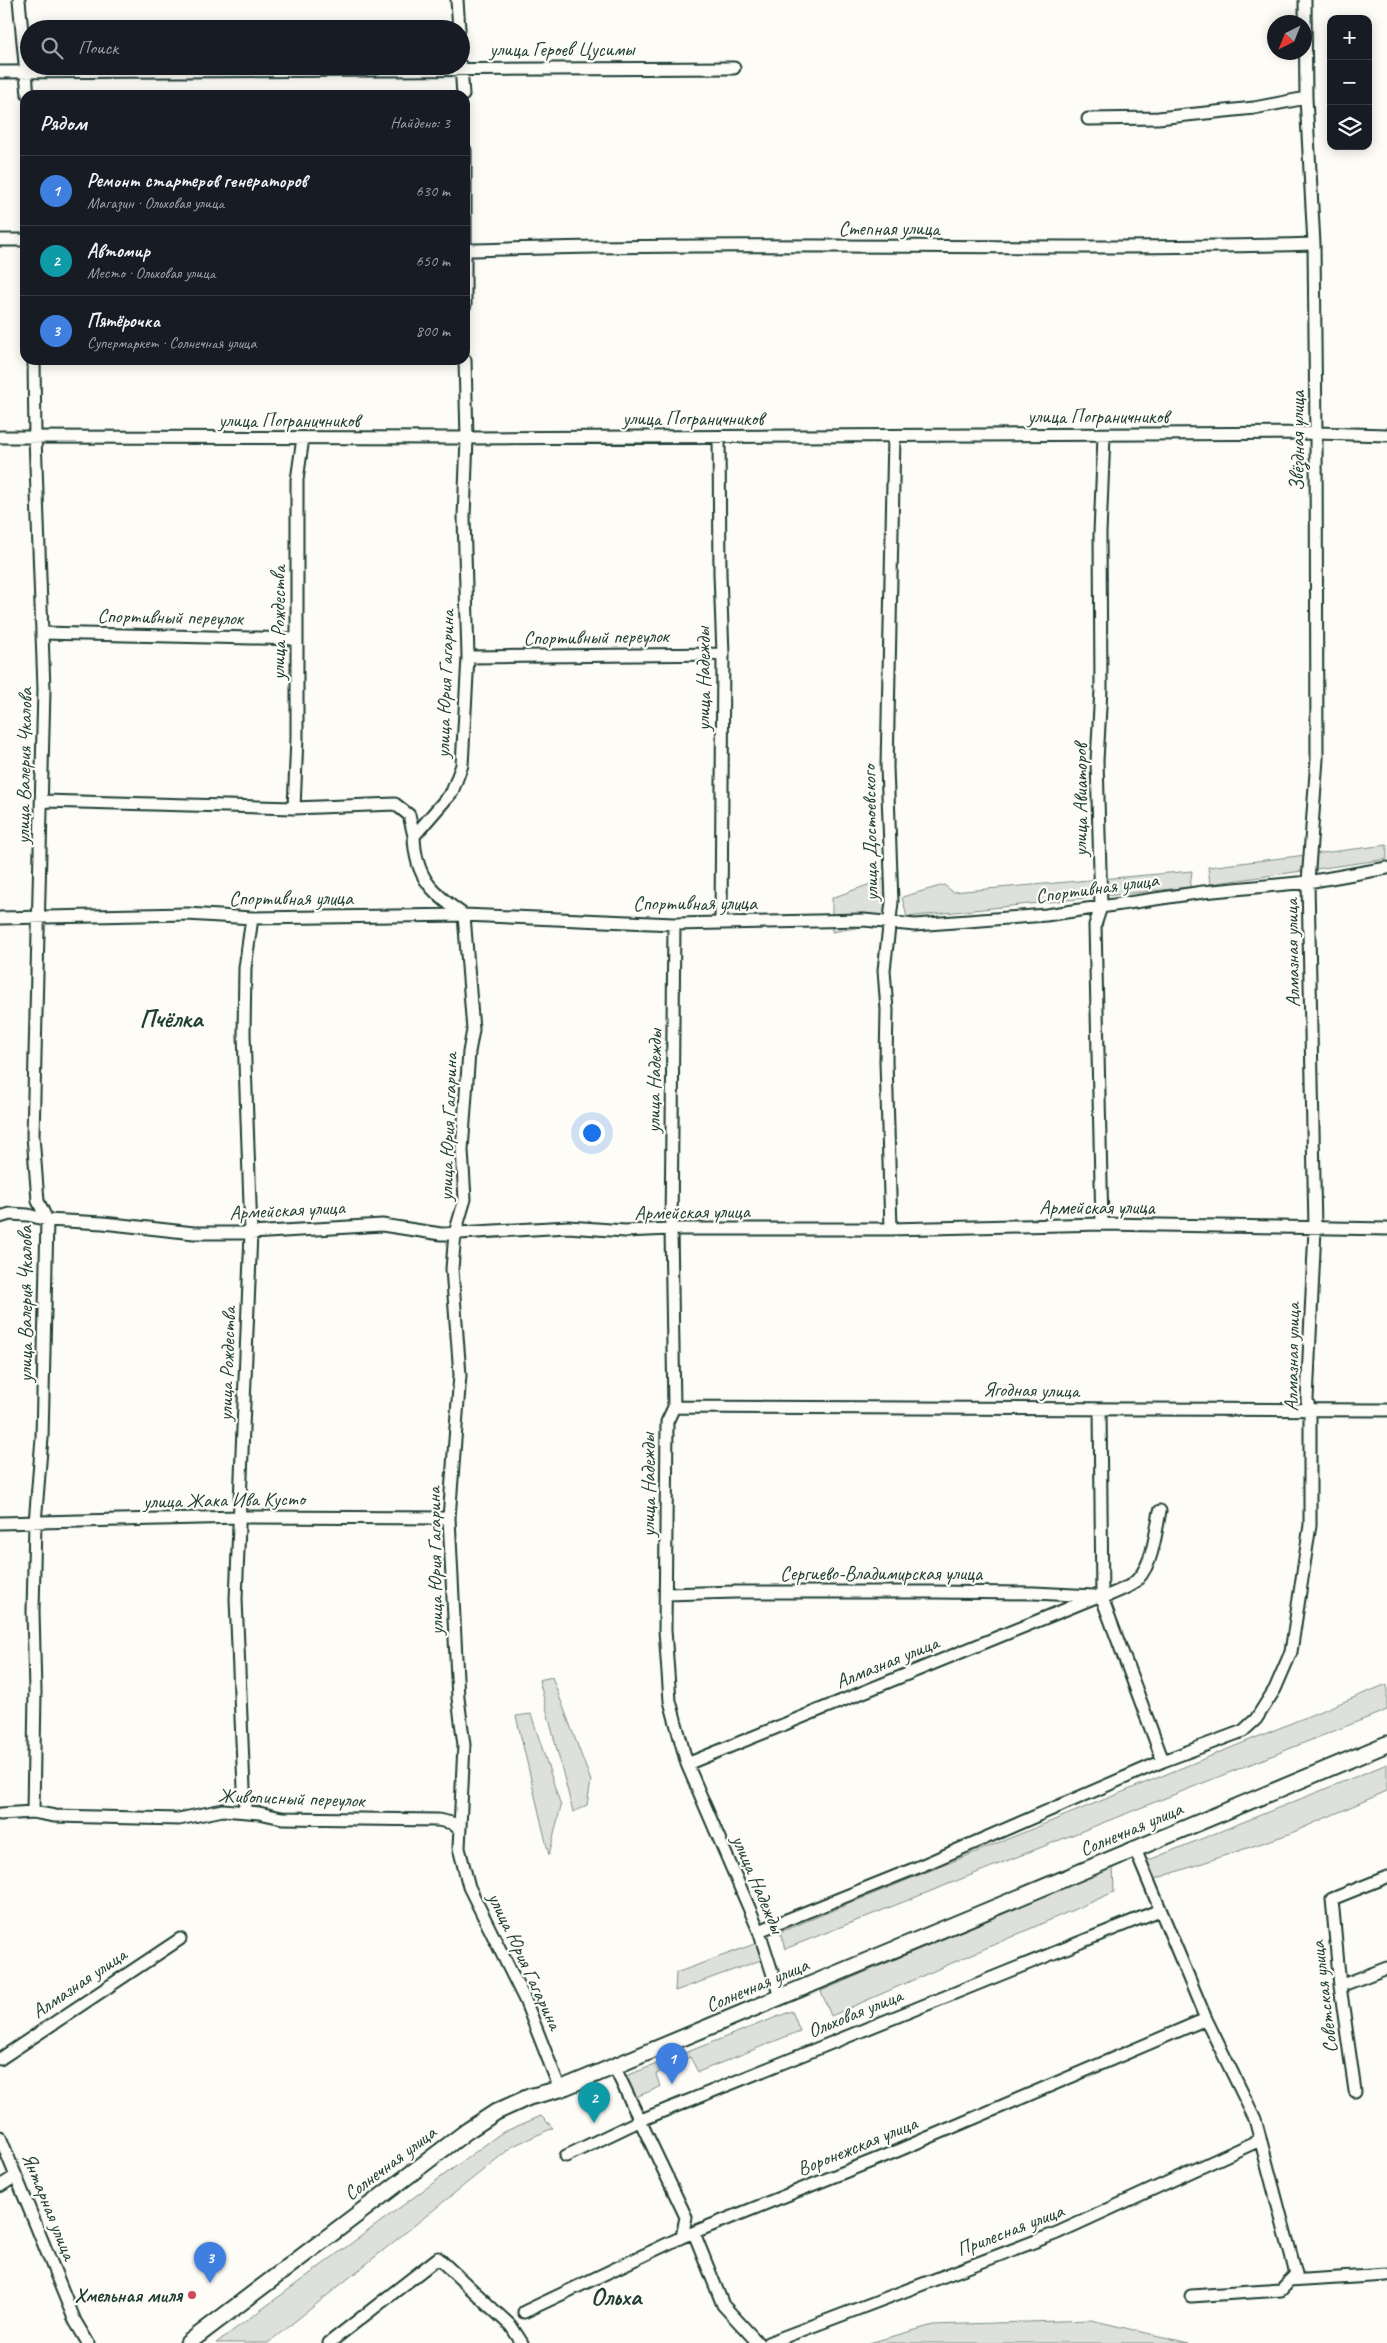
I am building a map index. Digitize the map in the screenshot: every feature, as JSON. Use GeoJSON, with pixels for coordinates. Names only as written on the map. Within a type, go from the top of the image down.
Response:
{"type":"FeatureCollection","features":[{"type":"Feature","properties":{"kind":"street"},"geometry":{"type":"LineString","coordinates":[[19,0],[22,20]]}},
{"type":"Feature","properties":{"kind":"street"},"geometry":{"type":"LineString","coordinates":[[457,0],[458,20]]}},
{"type":"Feature","properties":{"kind":"street","name":"Звёздная улица"},"geometry":{"type":"LineString","coordinates":[[1305,0],[1306,98],[1314,244],[1316,433],[1317,759],[1308,882]]}},
{"type":"Feature","properties":{"kind":"street","name":"улица Героев Цусимы"},"geometry":{"type":"LineString","coordinates":[[470,67],[734,68]]}},
{"type":"Feature","properties":{"kind":"street","name":"улица Героев Цусимы"},"geometry":{"type":"LineString","coordinates":[[0,72],[20,72]]}},
{"type":"Feature","properties":{"kind":"street"},"geometry":{"type":"LineString","coordinates":[[28,75],[28,90]]}},
{"type":"Feature","properties":{"kind":"street"},"geometry":{"type":"LineString","coordinates":[[462,75],[463,90]]}},
{"type":"Feature","properties":{"kind":"street"},"geometry":{"type":"LineString","coordinates":[[1088,119],[1158,118],[1254,108],[1306,98]]}},
{"type":"Feature","properties":{"kind":"street"},"geometry":{"type":"LineString","coordinates":[[0,240],[20,240]]}},
{"type":"Feature","properties":{"kind":"street","name":"Степная улица"},"geometry":{"type":"LineString","coordinates":[[470,249],[747,245],[1175,248],[1314,244]]}},
{"type":"Feature","properties":{"kind":"street","name":"улица Валерия Чкалова"},"geometry":{"type":"LineString","coordinates":[[33,1812],[35,1523],[42,1438],[46,1220],[38,1201],[33,1136],[43,801],[44,689],[34,365]]}},
{"type":"Feature","properties":{"kind":"street","name":"улица Юрия Гагарина"},"geometry":{"type":"LineString","coordinates":[[414,836],[452,792],[462,765],[468,657],[464,517],[467,438],[465,365]]}},
{"type":"Feature","properties":{"kind":"street","name":"улица Пограничников"},"geometry":{"type":"LineString","coordinates":[[0,437],[467,438],[1104,436],[1316,433],[1387,435]]}},
{"type":"Feature","properties":{"kind":"street","name":"улица Достоевского"},"geometry":{"type":"LineString","coordinates":[[890,1229],[886,1061],[887,1010],[884,970],[892,902],[886,767],[894,436]]}},
{"type":"Feature","properties":{"kind":"street","name":"улица Авиаторов"},"geometry":{"type":"LineString","coordinates":[[1102,1224],[1095,925],[1101,907],[1097,761],[1101,689],[1100,533],[1104,436]]}},
{"type":"Feature","properties":{"kind":"street","name":"улица Надежды"},"geometry":{"type":"LineString","coordinates":[[720,437],[720,574],[723,654],[721,922]]}},
{"type":"Feature","properties":{"kind":"street","name":"улица Рождества"},"geometry":{"type":"LineString","coordinates":[[294,808],[297,738],[297,480],[303,438]]}},
{"type":"Feature","properties":{"kind":"street","name":"Спортивный переулок"},"geometry":{"type":"LineString","coordinates":[[42,633],[297,639]]}},
{"type":"Feature","properties":{"kind":"street","name":"Спортивный переулок"},"geometry":{"type":"LineString","coordinates":[[468,657],[723,654]]}},
{"type":"Feature","properties":{"kind":"street"},"geometry":{"type":"LineString","coordinates":[[43,801],[294,808],[394,804],[409,815],[414,836],[414,855],[425,881],[448,904],[464,916]]}},
{"type":"Feature","properties":{"kind":"street","name":"Спортивная улица"},"geometry":{"type":"LineString","coordinates":[[0,918],[187,914],[252,918],[464,916],[674,924],[864,920],[889,924],[915,925],[1046,915],[1203,892],[1308,882],[1387,868]]}},
{"type":"Feature","properties":{"kind":"street","name":"Алмазная улица"},"geometry":{"type":"LineString","coordinates":[[759,1931],[916,1868],[1163,1761],[1243,1731],[1256,1719],[1275,1689],[1291,1652],[1310,1525],[1310,1412],[1307,1400],[1315,1229],[1308,882]]}},
{"type":"Feature","properties":{"kind":"street","name":"улица Юрия Гагарина"},"geometry":{"type":"LineString","coordinates":[[464,916],[473,1030],[469,1052],[462,1150],[464,1199],[455,1233],[452,1270],[460,1374],[449,1518],[457,1689],[464,1745],[459,1848],[468,1887],[525,2000],[560,2089]]}},
{"type":"Feature","properties":{"kind":"street","name":"улица Рождества"},"geometry":{"type":"LineString","coordinates":[[245,1812],[236,1615],[251,1233],[244,1034],[245,968],[252,918]]}},
{"type":"Feature","properties":{"kind":"street","name":"улица Надежды"},"geometry":{"type":"LineString","coordinates":[[674,924],[671,1229],[674,1407],[667,1422],[665,1630],[670,1700],[686,1764],[759,1931],[780,1997]]}},
{"type":"Feature","properties":{"kind":"street","name":"Армейская улица"},"geometry":{"type":"LineString","coordinates":[[0,1217],[19,1214],[46,1220],[103,1223],[194,1233],[251,1233],[382,1225],[441,1234],[568,1227],[624,1232],[671,1229],[890,1229],[1102,1224],[1387,1229]]}},
{"type":"Feature","properties":{"kind":"street","name":"Ягодная улица"},"geometry":{"type":"LineString","coordinates":[[674,1407],[899,1407],[1310,1412],[1387,1410]]}},
{"type":"Feature","properties":{"kind":"street"},"geometry":{"type":"LineString","coordinates":[[1100,1410],[1099,1597],[1163,1761]]}},
{"type":"Feature","properties":{"kind":"street","name":"Алмазная улица"},"geometry":{"type":"LineString","coordinates":[[686,1764],[1131,1584],[1144,1573],[1160,1511]]}},
{"type":"Feature","properties":{"kind":"street","name":"улица Жака Ива Кусто"},"geometry":{"type":"LineString","coordinates":[[0,1523],[240,1517],[449,1518]]}},
{"type":"Feature","properties":{"kind":"street","name":"Сергиево-Владимирская улица"},"geometry":{"type":"LineString","coordinates":[[666,1594],[934,1592],[1034,1593],[1099,1597]]}},
{"type":"Feature","properties":{"kind":"street","name":"Солнечная улица"},"geometry":{"type":"LineString","coordinates":[[188,2343],[468,2130],[496,2112],[529,2097],[560,2089],[1387,1744]]}},
{"type":"Feature","properties":{"kind":"street","name":"Живописный переулок"},"geometry":{"type":"LineString","coordinates":[[0,1814],[33,1812],[56,1816],[179,1819],[224,1810],[282,1818],[438,1820],[452,1823],[459,1829]]}},
{"type":"Feature","properties":{"kind":"street"},"geometry":{"type":"LineString","coordinates":[[1135,1849],[1206,2019],[1255,2118],[1296,2274],[1281,2290],[1191,2296]]}},
{"type":"Feature","properties":{"kind":"street","name":"Советская улица"},"geometry":{"type":"LineString","coordinates":[[1355,2091],[1340,1986],[1332,1898],[1387,1877]]}},
{"type":"Feature","properties":{"kind":"street","name":"Ольховая улица"},"geometry":{"type":"LineString","coordinates":[[566,2156],[641,2120],[1160,1910]]}},
{"type":"Feature","properties":{"kind":"street","name":"Алмазная улица"},"geometry":{"type":"LineString","coordinates":[[0,2059],[180,1939]]}},
{"type":"Feature","properties":{"kind":"street"},"geometry":{"type":"LineString","coordinates":[[1340,1986],[1387,1968]]}},
{"type":"Feature","properties":{"kind":"street","name":"Воронежская улица"},"geometry":{"type":"LineString","coordinates":[[524,2312],[682,2237],[897,2151],[1206,2019]]}},
{"type":"Feature","properties":{"kind":"street"},"geometry":{"type":"LineString","coordinates":[[614,2066],[686,2217],[682,2237]]}},
{"type":"Feature","properties":{"kind":"street","name":"Янтарная улица"},"geometry":{"type":"LineString","coordinates":[[0,2137],[75,2321],[88,2343]]}},
{"type":"Feature","properties":{"kind":"street","name":"Прилесная улица"},"geometry":{"type":"LineString","coordinates":[[768,2343],[1057,2233],[1260,2140]]}},
{"type":"Feature","properties":{"kind":"street"},"geometry":{"type":"LineString","coordinates":[[0,2186],[16,2176]]}},
{"type":"Feature","properties":{"kind":"street"},"geometry":{"type":"LineString","coordinates":[[694,2233],[723,2305],[758,2343]]}},
{"type":"Feature","properties":{"kind":"street"},"geometry":{"type":"LineString","coordinates":[[329,2343],[438,2258],[511,2326],[522,2343]]}},
{"type":"Feature","properties":{"kind":"street"},"geometry":{"type":"LineString","coordinates":[[1290,2281],[1387,2275]]}},
{"type":"Feature","properties":{"kind":"shaded area"},"geometry":{"type":"Polygon","coordinates":[[[1387,845],[1387,859],[1210,884],[1208,867],[1387,845]]]}},
{"type":"Feature","properties":{"kind":"shaded area"},"geometry":{"type":"Polygon","coordinates":[[[1192,871],[1190,887],[907,917],[902,897],[944,885],[953,892],[1192,871]]]}},
{"type":"Feature","properties":{"kind":"shaded area"},"geometry":{"type":"Polygon","coordinates":[[[884,879],[893,886],[884,923],[832,932],[832,898],[884,879]]]}},
{"type":"Feature","properties":{"kind":"shaded area"},"geometry":{"type":"Polygon","coordinates":[[[552,1677],[591,1781],[587,1805],[573,1812],[539,1680],[552,1677]]]}},
{"type":"Feature","properties":{"kind":"shaded area"},"geometry":{"type":"Polygon","coordinates":[[[1387,1684],[1387,1710],[785,1949],[780,1932],[1387,1684]]]}},
{"type":"Feature","properties":{"kind":"shaded area"},"geometry":{"type":"Polygon","coordinates":[[[531,1714],[561,1806],[549,1855],[516,1716],[531,1714]]]}},
{"type":"Feature","properties":{"kind":"shaded area"},"geometry":{"type":"Polygon","coordinates":[[[1387,1764],[1387,1791],[1289,1834],[1146,1882],[1144,1862],[1387,1764]]]}},
{"type":"Feature","properties":{"kind":"shaded area"},"geometry":{"type":"Polygon","coordinates":[[[1113,1866],[1114,1892],[831,2016],[821,1991],[1113,1866]]]}},
{"type":"Feature","properties":{"kind":"shaded area"},"geometry":{"type":"Polygon","coordinates":[[[757,1943],[761,1960],[675,1991],[676,1973],[757,1943]]]}},
{"type":"Feature","properties":{"kind":"shaded area"},"geometry":{"type":"Polygon","coordinates":[[[792,2011],[800,2031],[698,2072],[690,2057],[656,2074],[660,2087],[636,2097],[626,2076],[792,2011]]]}},
{"type":"Feature","properties":{"kind":"shaded area"},"geometry":{"type":"Polygon","coordinates":[[[541,2116],[553,2128],[513,2146],[268,2343],[216,2343],[501,2133],[541,2116]]]}},
{"type":"Feature","properties":{"kind":"shaded area"},"geometry":{"type":"Polygon","coordinates":[[[1091,2320],[1189,2343],[869,2343],[933,2325],[1091,2320]]]}},
{"type":"Feature","properties":{"kind":"place","name":"Ремонт стартеров генераторов"},"geometry":{"type":"Point","coordinates":[672,2084]}},
{"type":"Feature","properties":{"kind":"place","name":"Автомир"},"geometry":{"type":"Point","coordinates":[594,2123]}},
{"type":"Feature","properties":{"kind":"place","name":"Пятёрочка"},"geometry":{"type":"Point","coordinates":[210,2283]}},
{"type":"Feature","properties":{"kind":"place","name":"Хмельная миля"},"geometry":{"type":"Point","coordinates":[192,2295]}},
{"type":"Feature","properties":{"kind":"district","name":"Пчёлка"},"geometry":{"type":"Point","coordinates":[171,1019]}},
{"type":"Feature","properties":{"kind":"district","name":"Ольха"},"geometry":{"type":"Point","coordinates":[616,2297]}}]}
